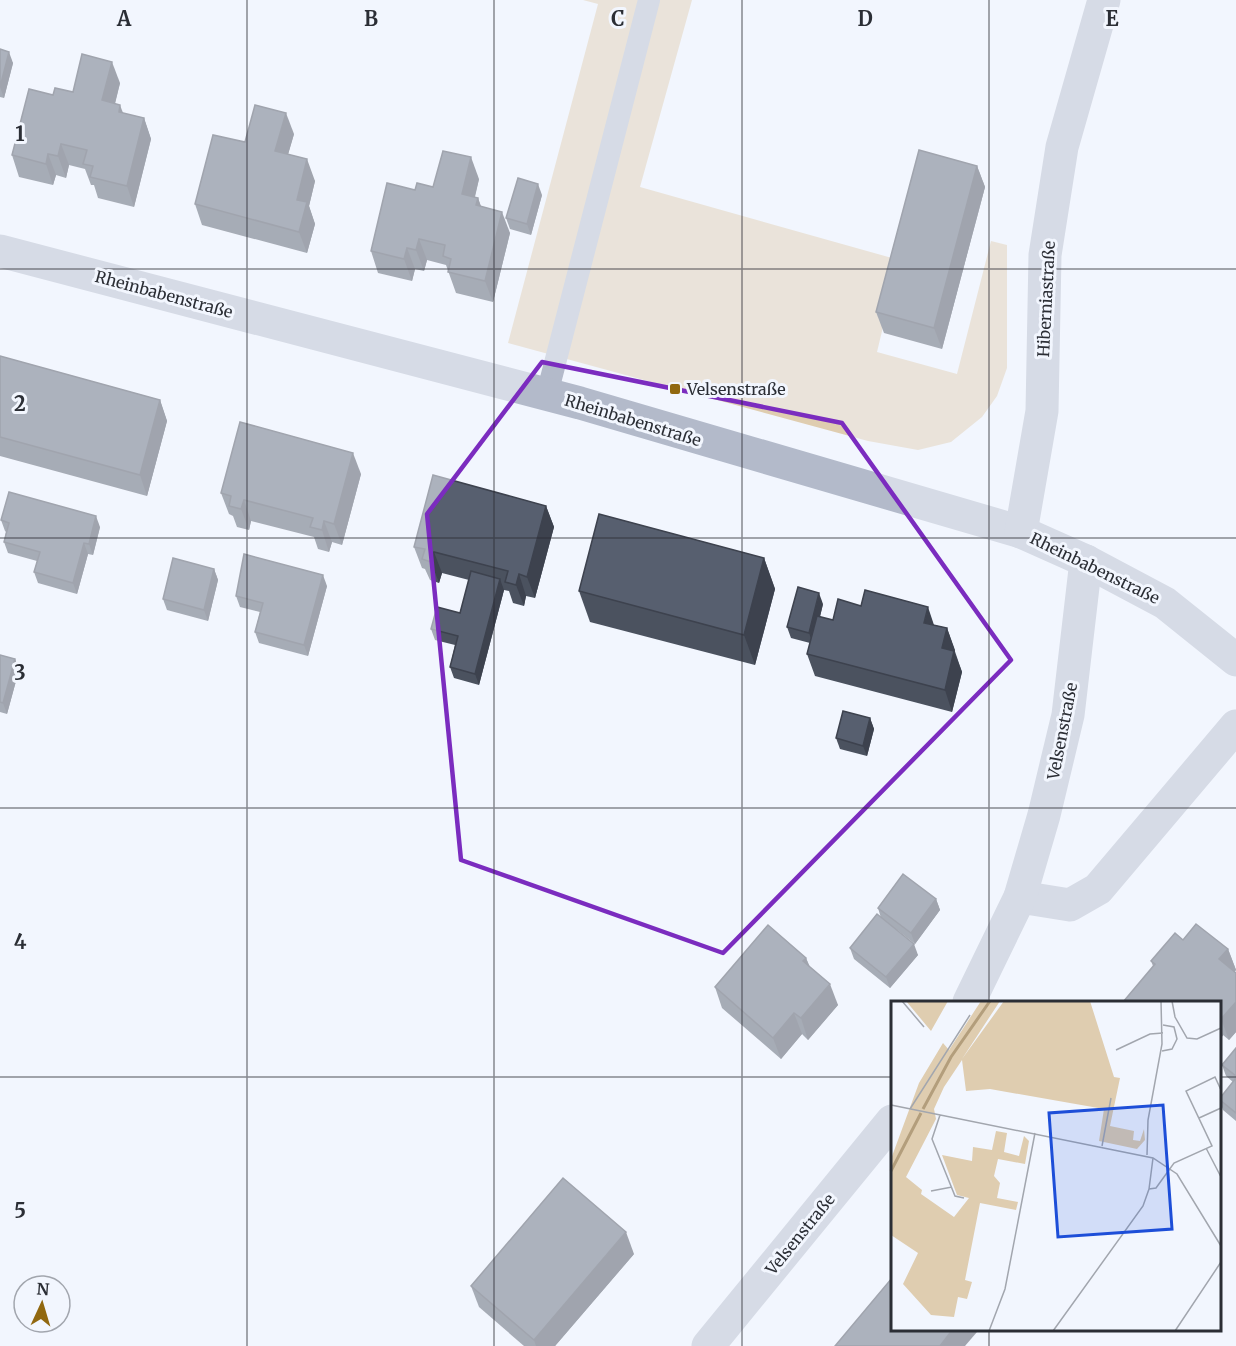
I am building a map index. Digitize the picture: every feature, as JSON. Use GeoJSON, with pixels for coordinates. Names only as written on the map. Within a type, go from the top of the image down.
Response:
{"type":"FeatureCollection","features":[{"type":"Feature","properties":{"kind":"street","name":"Hiberniastraße"},"geometry":{"type":"LineString","coordinates":[[1021,532],[1042,411],[1046,255],[1062,147],[1104,0]]}},
{"type":"Feature","properties":{"kind":"street","name":"Rheinbabenstraße"},"geometry":{"type":"LineString","coordinates":[[0,251],[547,394],[1021,532],[1086,561],[1166,603],[1236,660]]}},
{"type":"Feature","properties":{"kind":"street","name":"Velsenstraße"},"geometry":{"type":"LineString","coordinates":[[969,1001],[1020,897],[1068,715],[1086,561]]}},
{"type":"Feature","properties":{"kind":"street"},"geometry":{"type":"LineString","coordinates":[[1020,897],[1070,905],[1098,889],[1236,726]]}},
{"type":"Feature","properties":{"kind":"street","name":"Velsenstraße"},"geometry":{"type":"LineString","coordinates":[[708,1346],[891,1122]]}},
{"type":"Feature","properties":{"kind":"lane"},"geometry":{"type":"LineString","coordinates":[[547,394],[649,0]]}},
{"type":"Feature","properties":{"kind":"highlighted area"},"geometry":{"type":"Polygon","coordinates":[[[542,362],[842,423],[1011,660],[723,953],[461,860],[427,514],[542,362]]]}},
{"type":"Feature","properties":{"kind":"shaded area"},"geometry":{"type":"Polygon","coordinates":[[[583,0],[692,0],[640,187],[899,260],[877,352],[957,374],[991,241],[1007,245],[1007,368],[997,396],[982,417],[951,442],[918,450],[868,441],[508,343],[598,4],[583,0]]]}},
{"type":"Feature","properties":{"kind":"building"},"geometry":{"type":"Polygon","coordinates":[[[0,49],[9,52],[0,87],[0,49]]]}},
{"type":"Feature","properties":{"kind":"building"},"geometry":{"type":"Polygon","coordinates":[[[82,54],[112,62],[102,100],[120,105],[119,112],[144,118],[127,186],[90,177],[93,166],[83,164],[87,150],[61,144],[58,156],[48,154],[46,164],[12,155],[29,89],[53,95],[55,88],[73,92],[82,54]]]}},
{"type":"Feature","properties":{"kind":"building"},"geometry":{"type":"Polygon","coordinates":[[[255,105],[286,113],[275,151],[307,159],[297,200],[307,202],[299,232],[195,204],[213,135],[245,142],[255,105]]]}},
{"type":"Feature","properties":{"kind":"building"},"geometry":{"type":"Polygon","coordinates":[[[919,150],[977,166],[934,328],[876,312],[919,150]]]}},
{"type":"Feature","properties":{"kind":"building"},"geometry":{"type":"Polygon","coordinates":[[[443,151],[471,157],[462,194],[478,198],[476,205],[502,212],[485,281],[448,272],[451,259],[443,256],[445,245],[419,239],[416,250],[407,248],[404,259],[371,251],[387,183],[415,190],[417,183],[433,187],[443,151]]]}},
{"type":"Feature","properties":{"kind":"building"},"geometry":{"type":"Polygon","coordinates":[[[518,178],[538,184],[527,224],[506,218],[518,178]]]}},
{"type":"Feature","properties":{"kind":"building"},"geometry":{"type":"Polygon","coordinates":[[[0,356],[160,400],[140,475],[0,437],[0,356]]]}},
{"type":"Feature","properties":{"kind":"building"},"geometry":{"type":"Polygon","coordinates":[[[240,422],[353,453],[334,524],[324,521],[322,530],[310,527],[313,518],[244,500],[241,509],[229,506],[231,496],[221,493],[240,422]]]}},
{"type":"Feature","properties":{"kind":"building"},"geometry":{"type":"Polygon","coordinates":[[[433,475],[546,506],[527,577],[519,574],[516,585],[505,582],[508,571],[434,552],[431,562],[422,559],[425,549],[414,547],[433,475]]]}},
{"type":"Feature","properties":{"kind":"building"},"geometry":{"type":"Polygon","coordinates":[[[9,492],[96,516],[89,544],[84,543],[73,583],[34,572],[40,552],[4,542],[9,523],[1,520],[9,492]]]}},
{"type":"Feature","properties":{"kind":"building"},"geometry":{"type":"Polygon","coordinates":[[[599,514],[764,558],[744,635],[579,591],[599,514]]]}},
{"type":"Feature","properties":{"kind":"building"},"geometry":{"type":"Polygon","coordinates":[[[244,554],[323,575],[304,645],[255,632],[263,603],[236,596],[244,554]]]}},
{"type":"Feature","properties":{"kind":"building"},"geometry":{"type":"Polygon","coordinates":[[[173,558],[214,569],[204,610],[163,599],[173,558]]]}},
{"type":"Feature","properties":{"kind":"building"},"geometry":{"type":"Polygon","coordinates":[[[471,571],[500,579],[475,674],[450,667],[458,636],[431,629],[437,607],[460,613],[471,571]]]}},
{"type":"Feature","properties":{"kind":"building"},"geometry":{"type":"Polygon","coordinates":[[[798,587],[819,593],[809,633],[787,627],[798,587]]]}},
{"type":"Feature","properties":{"kind":"building"},"geometry":{"type":"Polygon","coordinates":[[[865,590],[928,607],[924,623],[947,628],[942,648],[954,651],[945,690],[807,654],[817,616],[833,620],[838,599],[861,606],[865,590]]]}},
{"type":"Feature","properties":{"kind":"building"},"geometry":{"type":"Polygon","coordinates":[[[0,655],[15,659],[3,703],[0,702],[0,655]]]}},
{"type":"Feature","properties":{"kind":"building"},"geometry":{"type":"Polygon","coordinates":[[[843,711],[870,718],[863,746],[836,738],[843,711]]]}},
{"type":"Feature","properties":{"kind":"building"},"geometry":{"type":"Polygon","coordinates":[[[903,874],[936,899],[911,933],[878,908],[903,874]]]}},
{"type":"Feature","properties":{"kind":"building"},"geometry":{"type":"Polygon","coordinates":[[[877,914],[914,944],[886,977],[850,948],[877,914]]]}},
{"type":"Feature","properties":{"kind":"building"},"geometry":{"type":"Polygon","coordinates":[[[1196,924],[1228,949],[1219,959],[1236,973],[1236,1002],[1221,1019],[1221,1001],[1124,1001],[1155,964],[1151,961],[1175,933],[1183,940],[1196,924]]]}},
{"type":"Feature","properties":{"kind":"building"},"geometry":{"type":"Polygon","coordinates":[[[768,925],[806,958],[803,961],[830,984],[801,1018],[794,1013],[773,1038],[715,987],[768,925]]]}},
{"type":"Feature","properties":{"kind":"building"},"geometry":{"type":"Polygon","coordinates":[[[1236,1048],[1236,1076],[1222,1065],[1236,1048]]]}},
{"type":"Feature","properties":{"kind":"building"},"geometry":{"type":"Polygon","coordinates":[[[1236,1078],[1236,1113],[1221,1101],[1221,1097],[1236,1078]]]}},
{"type":"Feature","properties":{"kind":"building"},"geometry":{"type":"Polygon","coordinates":[[[563,1178],[626,1232],[534,1340],[471,1286],[563,1178]]]}},
{"type":"Feature","properties":{"kind":"building"},"geometry":{"type":"Polygon","coordinates":[[[891,1279],[891,1331],[951,1331],[940,1346],[835,1346],[891,1279]]]}},
{"type":"Feature","properties":{"kind":"place","name":"Velsenstraße"},"geometry":{"type":"Point","coordinates":[675,389]}}]}
